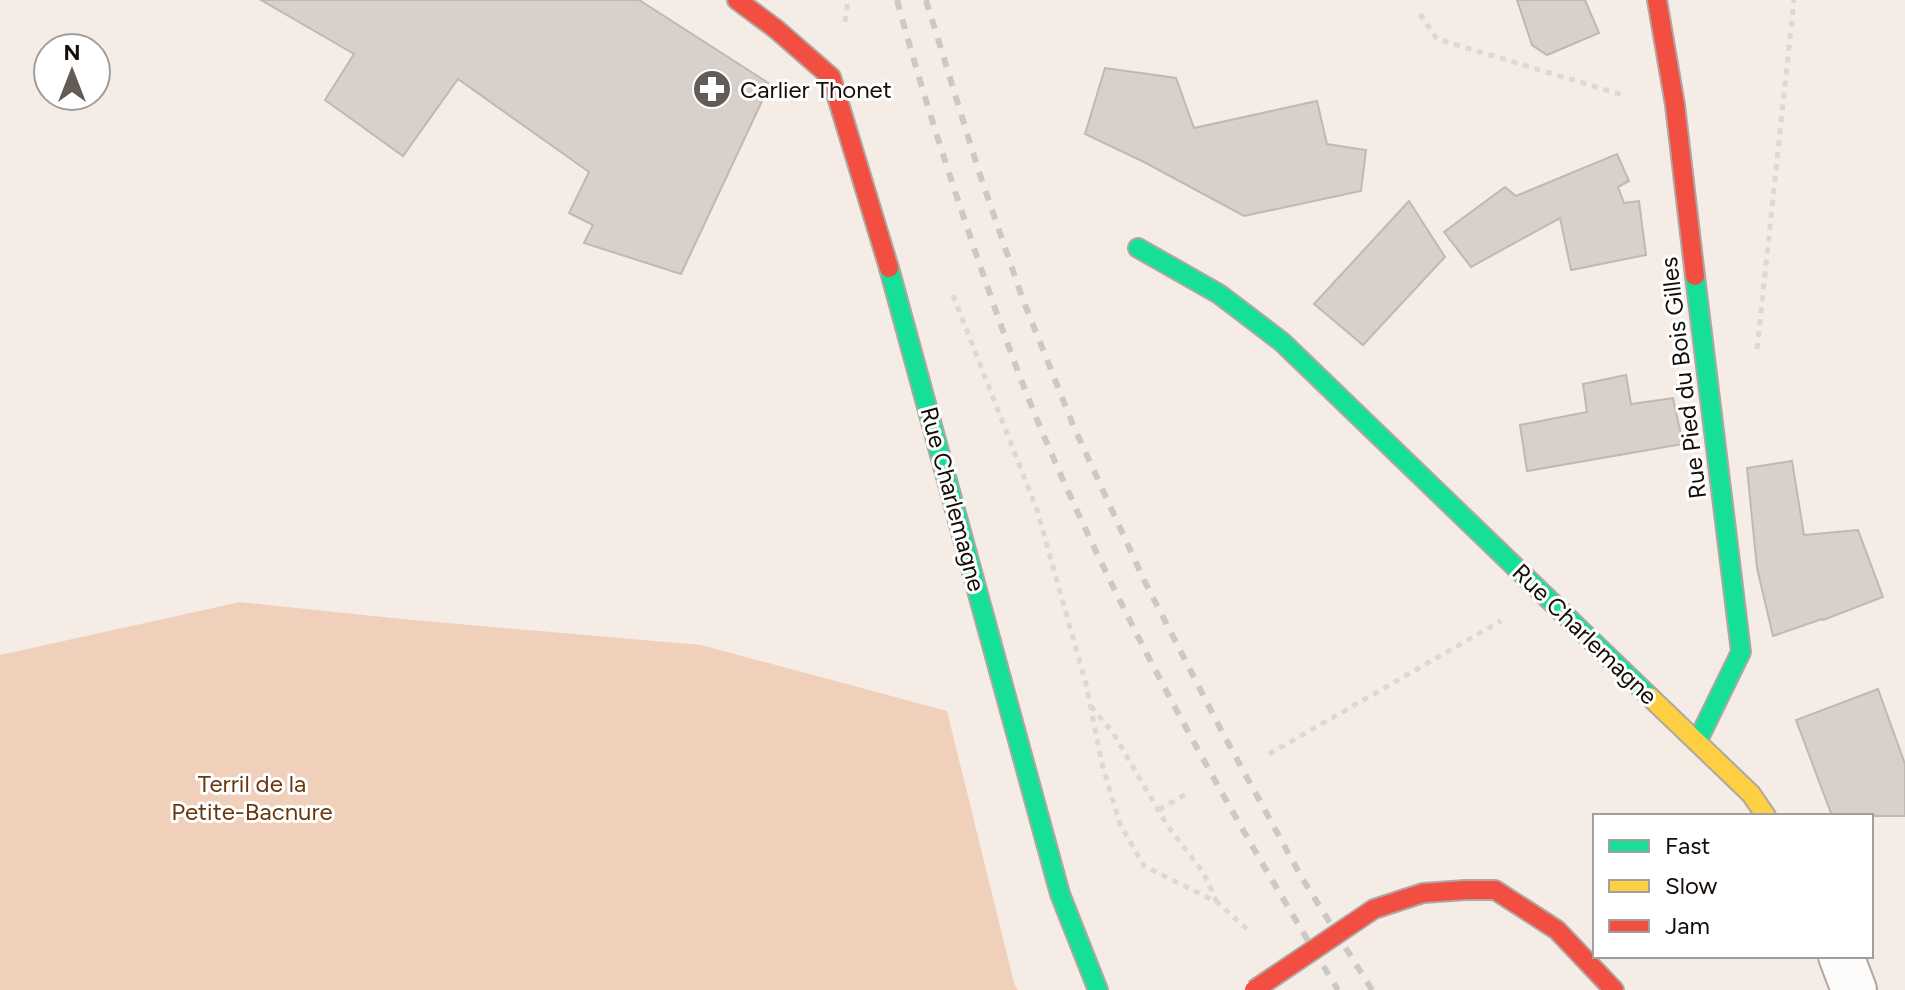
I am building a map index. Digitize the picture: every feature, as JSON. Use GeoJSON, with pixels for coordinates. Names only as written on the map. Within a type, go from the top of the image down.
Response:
{"type":"FeatureCollection","features":[{"type":"Feature","properties":{"kind":"street","name":"Rue Charlemagne"},"geometry":{"type":"LineString","coordinates":[[737,0],[831,77],[888,263],[1060,894],[1098,990]]}},
{"type":"Feature","properties":{"kind":"street","name":"Rue Pied du Bois Gilles"},"geometry":{"type":"LineString","coordinates":[[1657,0],[1675,105],[1741,652],[1697,742]]}},
{"type":"Feature","properties":{"kind":"street","name":"Rue Charlemagne"},"geometry":{"type":"LineString","coordinates":[[1138,248],[1219,294],[1282,342],[1751,794],[1765,814]]}},
{"type":"Feature","properties":{"kind":"street"},"geometry":{"type":"LineString","coordinates":[[1254,990],[1374,909],[1423,893],[1466,890],[1495,890],[1557,930],[1614,990]]}},
{"type":"Feature","properties":{"kind":"street"},"geometry":{"type":"LineString","coordinates":[[1842,958],[1854,990]]}},
{"type":"Feature","properties":{"kind":"path"},"geometry":{"type":"LineString","coordinates":[[1756,362],[1794,0]]}},
{"type":"Feature","properties":{"kind":"path"},"geometry":{"type":"LineString","coordinates":[[1420,14],[1437,39],[1631,97],[1675,105]]}},
{"type":"Feature","properties":{"kind":"path"},"geometry":{"type":"LineString","coordinates":[[888,263],[951,291],[1037,510],[1086,684],[1102,764],[1120,824],[1144,866],[1217,902],[1249,931]]}},
{"type":"Feature","properties":{"kind":"path"},"geometry":{"type":"LineString","coordinates":[[1269,754],[1545,596]]}},
{"type":"Feature","properties":{"kind":"path"},"geometry":{"type":"LineString","coordinates":[[1090,705],[1113,733],[1167,825],[1203,872],[1217,902]]}},
{"type":"Feature","properties":{"kind":"path"},"geometry":{"type":"LineString","coordinates":[[1159,810],[1186,794]]}},
{"type":"Feature","properties":{"kind":"green space","name":"Terril de la Petite-Bacnure"},"geometry":{"type":"Polygon","coordinates":[[[240,602],[701,645],[947,711],[1018,990],[0,990],[0,655],[240,602]]]}},
{"type":"Feature","properties":{"kind":"building"},"geometry":{"type":"Polygon","coordinates":[[[261,0],[639,0],[770,84],[681,274],[584,243],[593,225],[569,213],[589,172],[458,79],[403,156],[325,100],[354,54],[261,0]]]}},
{"type":"Feature","properties":{"kind":"building"},"geometry":{"type":"Polygon","coordinates":[[[1517,0],[1585,0],[1599,33],[1547,55],[1532,45],[1517,0]]]}},
{"type":"Feature","properties":{"kind":"building"},"geometry":{"type":"Polygon","coordinates":[[[1105,68],[1176,78],[1194,128],[1317,101],[1327,144],[1366,150],[1361,191],[1244,216],[1085,134],[1105,68]]]}},
{"type":"Feature","properties":{"kind":"building"},"geometry":{"type":"Polygon","coordinates":[[[1617,154],[1629,181],[1618,187],[1624,203],[1639,201],[1646,255],[1571,270],[1560,218],[1471,267],[1444,232],[1505,187],[1516,196],[1617,154]]]}},
{"type":"Feature","properties":{"kind":"building"},"geometry":{"type":"Polygon","coordinates":[[[1409,201],[1445,257],[1363,345],[1314,304],[1409,201]]]}},
{"type":"Feature","properties":{"kind":"building"},"geometry":{"type":"Polygon","coordinates":[[[1626,375],[1631,404],[1673,398],[1683,444],[1527,471],[1520,425],[1587,412],[1583,384],[1626,375]]]}},
{"type":"Feature","properties":{"kind":"building"},"geometry":{"type":"Polygon","coordinates":[[[1792,461],[1804,535],[1858,530],[1883,597],[1773,636],[1757,568],[1747,468],[1792,461]]]}},
{"type":"Feature","properties":{"kind":"building"},"geometry":{"type":"Polygon","coordinates":[[[1878,689],[1905,764],[1905,816],[1831,814],[1796,720],[1878,689]]]}},
{"type":"Feature","properties":{"kind":"railway"},"geometry":{"type":"LineString","coordinates":[[897,0],[942,152],[998,317],[1077,512],[1182,721],[1338,990]]}},
{"type":"Feature","properties":{"kind":"railway"},"geometry":{"type":"LineString","coordinates":[[926,0],[978,169],[1022,297],[1073,425],[1144,580],[1221,730],[1302,878],[1372,990]]}},
{"type":"Feature","properties":{"kind":"traffic: fast"},"geometry":{"type":"LineString","coordinates":[[1138,248],[1219,294],[1282,342],[1650,697]]}},
{"type":"Feature","properties":{"kind":"traffic: fast"},"geometry":{"type":"LineString","coordinates":[[889,268],[1060,894],[1098,990]]}},
{"type":"Feature","properties":{"kind":"traffic: fast"},"geometry":{"type":"LineString","coordinates":[[1695,276],[1741,652],[1697,742]]}},
{"type":"Feature","properties":{"kind":"traffic: slow"},"geometry":{"type":"LineString","coordinates":[[1650,697],[1751,794],[1765,814]]}},
{"type":"Feature","properties":{"kind":"traffic: jam"},"geometry":{"type":"LineString","coordinates":[[737,0],[831,77],[889,268]]}},
{"type":"Feature","properties":{"kind":"traffic: jam"},"geometry":{"type":"LineString","coordinates":[[1657,0],[1675,105],[1695,276]]}},
{"type":"Feature","properties":{"kind":"traffic: jam"},"geometry":{"type":"LineString","coordinates":[[1466,890],[1495,890],[1557,930],[1614,990]]}},
{"type":"Feature","properties":{"kind":"traffic: jam"},"geometry":{"type":"LineString","coordinates":[[1254,990],[1374,909],[1423,893],[1466,890]]}},
{"type":"Feature","properties":{"kind":"place","name":"Carlier Thonet"},"geometry":{"type":"Point","coordinates":[712,89]}}]}
